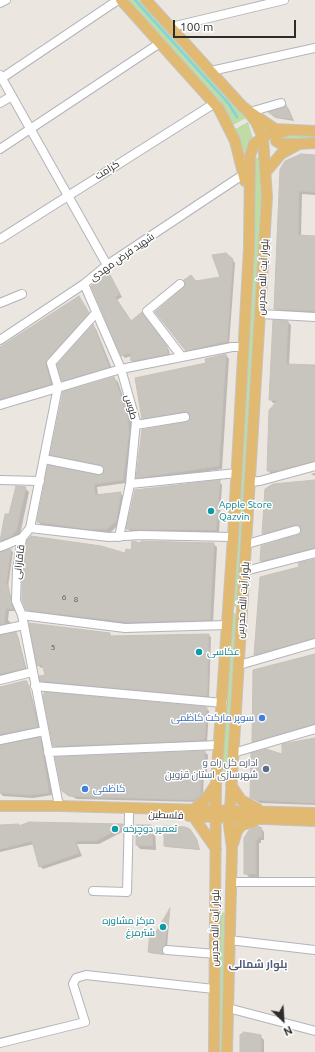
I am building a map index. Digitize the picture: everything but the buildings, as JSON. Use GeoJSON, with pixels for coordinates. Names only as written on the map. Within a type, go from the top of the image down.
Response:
{"type":"FeatureCollection","features":[{"type":"Feature","properties":{"kind":"main road","name":"بلوار آیت الله مدرس"},"geometry":{"type":"LineString","coordinates":[[121,0],[215,103],[230,129],[244,174],[250,229]]}},
{"type":"Feature","properties":{"kind":"main road"},"geometry":{"type":"LineString","coordinates":[[146,0],[246,109],[275,129],[315,131]]}},
{"type":"Feature","properties":{"kind":"main road","name":"بلوار آیت الله مدرس"},"geometry":{"type":"LineString","coordinates":[[214,1052],[216,849],[223,812],[231,785],[247,544],[267,197],[263,138],[256,122],[246,109]]}},
{"type":"Feature","properties":{"kind":"main road"},"geometry":{"type":"LineString","coordinates":[[252,151],[254,144],[275,129]]}},
{"type":"Feature","properties":{"kind":"main road"},"geometry":{"type":"LineString","coordinates":[[302,130],[280,132],[276,137],[276,141],[281,144],[315,144]]}},
{"type":"Feature","properties":{"kind":"main road"},"geometry":{"type":"LineString","coordinates":[[266,172],[281,154],[299,144]]}},
{"type":"Feature","properties":{"kind":"main road"},"geometry":{"type":"LineString","coordinates":[[252,151],[255,148],[260,149],[265,157]]}},
{"type":"Feature","properties":{"kind":"main road","name":"بلوار آیت الله مدرس"},"geometry":{"type":"LineString","coordinates":[[227,1052],[229,907],[232,848],[216,784],[221,730],[233,536],[250,229],[250,158],[252,151]]}},
{"type":"Feature","properties":{"kind":"main road"},"geometry":{"type":"LineString","coordinates":[[242,366],[246,372],[250,372],[257,362]]}},
{"type":"Feature","properties":{"kind":"main road"},"geometry":{"type":"LineString","coordinates":[[228,609],[243,606]]}},
{"type":"Feature","properties":{"kind":"main road"},"geometry":{"type":"LineString","coordinates":[[228,609],[242,617]]}},
{"type":"Feature","properties":{"kind":"main road"},"geometry":{"type":"LineString","coordinates":[[221,730],[223,812],[220,864],[229,907]]}},
{"type":"Feature","properties":{"kind":"main road"},"geometry":{"type":"LineString","coordinates":[[216,784],[206,799],[193,813],[216,849]]}},
{"type":"Feature","properties":{"kind":"main road"},"geometry":{"type":"LineString","coordinates":[[231,785],[241,800],[264,815]]}},
{"type":"Feature","properties":{"kind":"main road","name":"فلسطین"},"geometry":{"type":"LineString","coordinates":[[0,806],[57,811],[128,814],[223,812],[315,821]]}},
{"type":"Feature","properties":{"kind":"main road","name":"فلسطین"},"geometry":{"type":"LineString","coordinates":[[18,807],[59,806],[193,813]]}},
{"type":"Feature","properties":{"kind":"main road","name":"فلسطین"},"geometry":{"type":"LineString","coordinates":[[264,815],[315,813]]}},
{"type":"Feature","properties":{"kind":"main road"},"geometry":{"type":"LineString","coordinates":[[232,848],[237,831],[242,825],[264,815]]}},
{"type":"Feature","properties":{"kind":"main road"},"geometry":{"type":"LineString","coordinates":[[216,952],[219,914],[222,912],[226,914],[229,944]]}},
{"type":"Feature","properties":{"kind":"street"},"geometry":{"type":"LineString","coordinates":[[0,4],[6,0]]}},
{"type":"Feature","properties":{"kind":"street"},"geometry":{"type":"LineString","coordinates":[[107,264],[1,76],[118,0]]}},
{"type":"Feature","properties":{"kind":"street"},"geometry":{"type":"LineString","coordinates":[[171,27],[284,0]]}},
{"type":"Feature","properties":{"kind":"street"},"geometry":{"type":"LineString","coordinates":[[0,149],[160,43]]}},
{"type":"Feature","properties":{"kind":"street"},"geometry":{"type":"LineString","coordinates":[[211,71],[315,48]]}},
{"type":"Feature","properties":{"kind":"street"},"geometry":{"type":"LineString","coordinates":[[0,103],[12,96]]}},
{"type":"Feature","properties":{"kind":"street","name":"کرامت"},"geometry":{"type":"LineString","coordinates":[[0,239],[215,103]]}},
{"type":"Feature","properties":{"kind":"street"},"geometry":{"type":"LineString","coordinates":[[246,109],[281,103]]}},
{"type":"Feature","properties":{"kind":"street","name":"شهید فرض مهدی"},"geometry":{"type":"LineString","coordinates":[[0,340],[84,284],[107,264],[244,174]]}},
{"type":"Feature","properties":{"kind":"street","name":"طوس"},"geometry":{"type":"LineString","coordinates":[[84,284],[121,369],[136,425],[130,484],[119,537]]}},
{"type":"Feature","properties":{"kind":"street"},"geometry":{"type":"LineString","coordinates":[[180,284],[147,311],[182,357]]}},
{"type":"Feature","properties":{"kind":"street"},"geometry":{"type":"LineString","coordinates":[[0,303],[22,294]]}},
{"type":"Feature","properties":{"kind":"street","name":"قاقازانی"},"geometry":{"type":"LineString","coordinates":[[59,806],[22,615],[16,602],[17,570],[22,538],[30,528],[58,387],[51,363],[96,313]]}},
{"type":"Feature","properties":{"kind":"street"},"geometry":{"type":"LineString","coordinates":[[261,314],[315,316]]}},
{"type":"Feature","properties":{"kind":"street"},"geometry":{"type":"LineString","coordinates":[[0,405],[35,396],[58,387],[121,369],[232,347],[243,347]]}},
{"type":"Feature","properties":{"kind":"street"},"geometry":{"type":"LineString","coordinates":[[136,425],[185,418]]}},
{"type":"Feature","properties":{"kind":"street"},"geometry":{"type":"LineString","coordinates":[[44,459],[99,470]]}},
{"type":"Feature","properties":{"kind":"street"},"geometry":{"type":"LineString","coordinates":[[250,482],[260,481],[315,466]]}},
{"type":"Feature","properties":{"kind":"street"},"geometry":{"type":"LineString","coordinates":[[130,484],[236,473]]}},
{"type":"Feature","properties":{"kind":"street"},"geometry":{"type":"LineString","coordinates":[[0,480],[40,482]]}},
{"type":"Feature","properties":{"kind":"street"},"geometry":{"type":"LineString","coordinates":[[30,528],[109,537],[140,535],[233,536]]}},
{"type":"Feature","properties":{"kind":"street"},"geometry":{"type":"LineString","coordinates":[[247,544],[296,530]]}},
{"type":"Feature","properties":{"kind":"street"},"geometry":{"type":"LineString","coordinates":[[0,547],[22,538]]}},
{"type":"Feature","properties":{"kind":"street"},"geometry":{"type":"LineString","coordinates":[[245,571],[315,553]]}},
{"type":"Feature","properties":{"kind":"street"},"geometry":{"type":"LineString","coordinates":[[22,615],[125,628],[227,625]]}},
{"type":"Feature","properties":{"kind":"street"},"geometry":{"type":"LineString","coordinates":[[0,630],[24,625]]}},
{"type":"Feature","properties":{"kind":"street"},"geometry":{"type":"LineString","coordinates":[[239,665],[315,644]]}},
{"type":"Feature","properties":{"kind":"street"},"geometry":{"type":"LineString","coordinates":[[0,680],[32,672]]}},
{"type":"Feature","properties":{"kind":"street"},"geometry":{"type":"LineString","coordinates":[[35,686],[222,703]]}},
{"type":"Feature","properties":{"kind":"street"},"geometry":{"type":"LineString","coordinates":[[233,753],[315,729]]}},
{"type":"Feature","properties":{"kind":"street"},"geometry":{"type":"LineString","coordinates":[[0,740],[44,731]]}},
{"type":"Feature","properties":{"kind":"street"},"geometry":{"type":"LineString","coordinates":[[48,752],[219,745]]}},
{"type":"Feature","properties":{"kind":"street"},"geometry":{"type":"LineString","coordinates":[[93,891],[127,892],[128,814]]}},
{"type":"Feature","properties":{"kind":"street"},"geometry":{"type":"LineString","coordinates":[[231,882],[315,882]]}},
{"type":"Feature","properties":{"kind":"street"},"geometry":{"type":"LineString","coordinates":[[229,944],[315,950]]}},
{"type":"Feature","properties":{"kind":"street"},"geometry":{"type":"LineString","coordinates":[[167,950],[216,952]]}},
{"type":"Feature","properties":{"kind":"street"},"geometry":{"type":"LineString","coordinates":[[0,1043],[85,1022],[73,984],[76,978],[86,975],[214,989]]}},
{"type":"Feature","properties":{"kind":"street"},"geometry":{"type":"LineString","coordinates":[[228,1008],[315,1031]]}},
{"type":"Feature","properties":{"kind":"green space"},"geometry":{"type":"Polygon","coordinates":[[[126,0],[142,0],[241,108],[246,118],[233,125],[222,107],[126,0]]]}},
{"type":"Feature","properties":{"kind":"green space"},"geometry":{"type":"Polygon","coordinates":[[[248,122],[253,139],[245,154],[235,129],[248,122]]]}},
{"type":"Feature","properties":{"kind":"green space"},"geometry":{"type":"Polygon","coordinates":[[[315,131],[315,144],[276,139],[276,136],[315,131]]]}},
{"type":"Feature","properties":{"kind":"green space"},"geometry":{"type":"Polygon","coordinates":[[[265,157],[243,606],[235,607],[229,604],[249,158],[265,157]]]}},
{"type":"Feature","properties":{"kind":"green space"},"geometry":{"type":"Polygon","coordinates":[[[235,613],[242,617],[228,783],[226,783],[224,780],[221,730],[228,614],[235,613]]]}},
{"type":"Feature","properties":{"kind":"green space"},"geometry":{"type":"Polygon","coordinates":[[[222,912],[226,914],[227,1052],[214,1052],[219,914],[222,912]]]}},
{"type":"Feature","properties":{"kind":"waterway"},"geometry":{"type":"LineString","coordinates":[[135,0],[229,104],[237,117]]}},
{"type":"Feature","properties":{"kind":"place","name":"Apple Store Qazvin"},"geometry":{"type":"Point","coordinates":[211,511]}},
{"type":"Feature","properties":{"kind":"place","name":"عکاسی"},"geometry":{"type":"Point","coordinates":[199,652]}},
{"type":"Feature","properties":{"kind":"place","name":"سوپر مارکت کاظمی"},"geometry":{"type":"Point","coordinates":[262,718]}},
{"type":"Feature","properties":{"kind":"place","name":"اداره کل راه و شهرسازی استان قزوین"},"geometry":{"type":"Point","coordinates":[266,769]}},
{"type":"Feature","properties":{"kind":"place","name":"کاظمی"},"geometry":{"type":"Point","coordinates":[85,789]}},
{"type":"Feature","properties":{"kind":"place","name":"تعمیر دوچرخه"},"geometry":{"type":"Point","coordinates":[115,829]}},
{"type":"Feature","properties":{"kind":"place","name":"مرکز مشاوره شترمرغ"},"geometry":{"type":"Point","coordinates":[163,927]}},
{"type":"Feature","properties":{"kind":"district","name":"بلوار شمالی"},"geometry":{"type":"Point","coordinates":[258,964]}}]}
